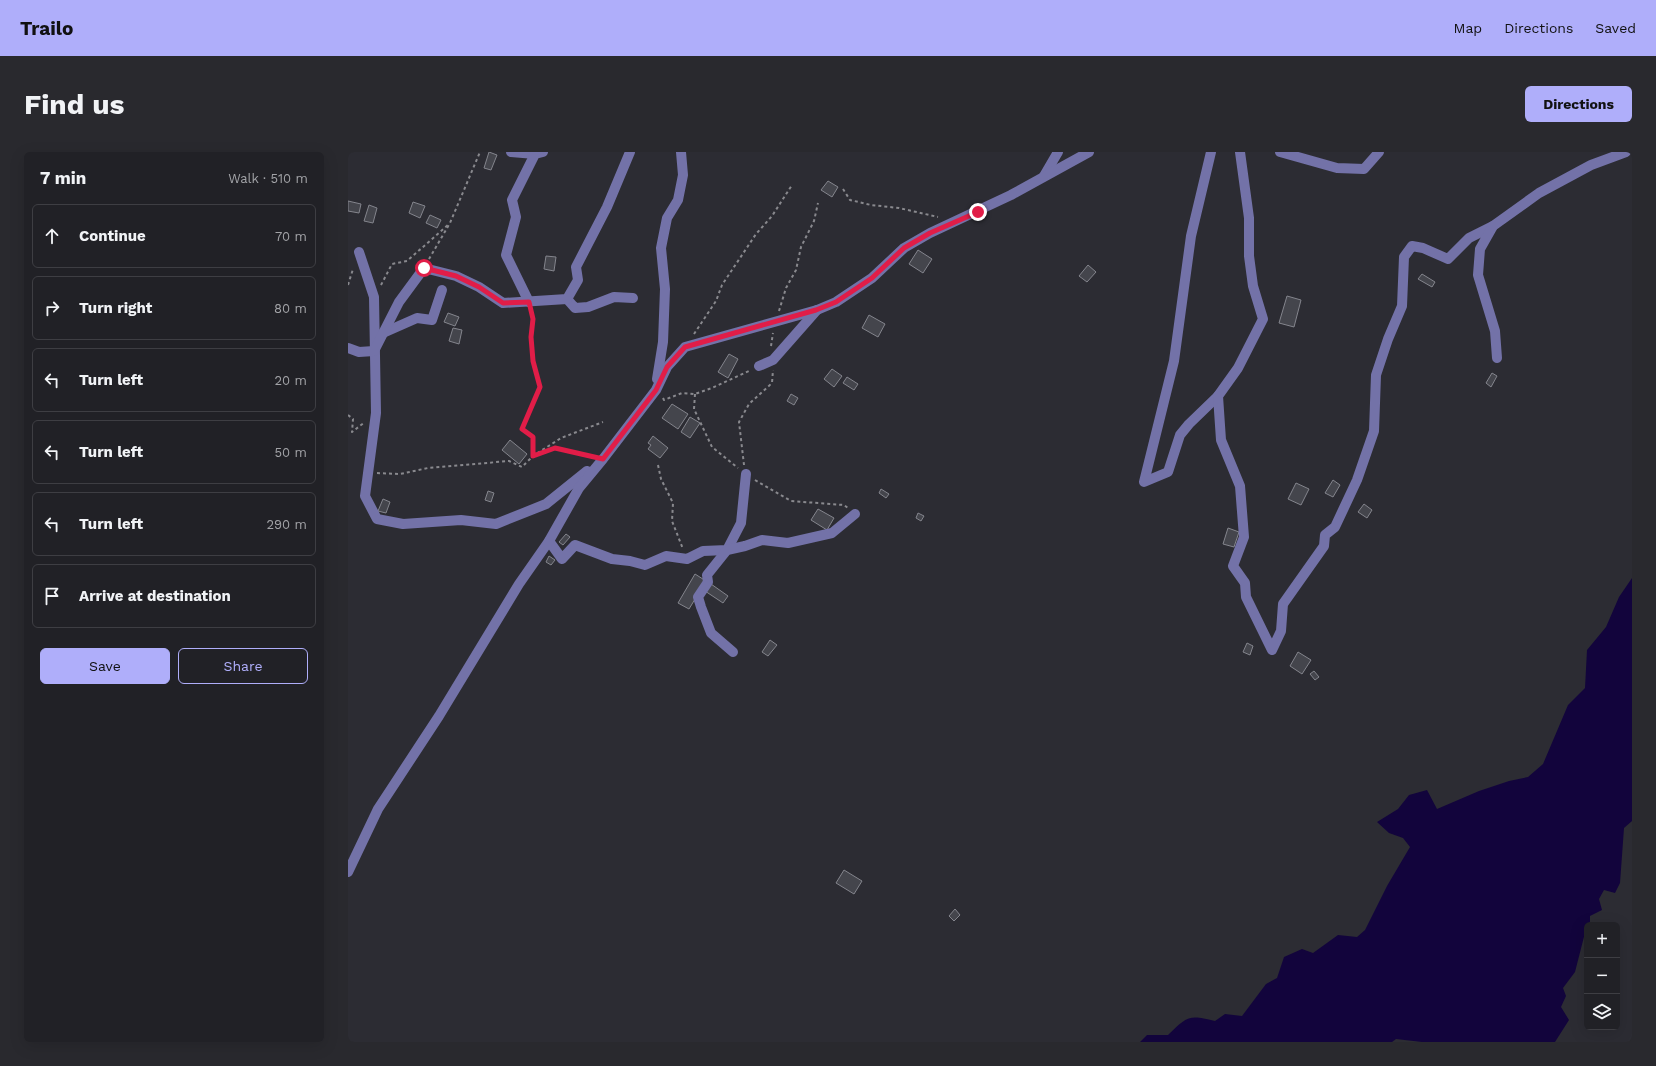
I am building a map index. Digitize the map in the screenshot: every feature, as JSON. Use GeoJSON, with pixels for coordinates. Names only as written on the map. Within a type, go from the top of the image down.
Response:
{"type":"FeatureCollection","features":[{"type":"Feature","properties":{"kind":"street"},"geometry":{"type":"LineString","coordinates":[[511,152],[539,153],[512,200],[516,217],[506,255],[529,302]]}},
{"type":"Feature","properties":{"kind":"street"},"geometry":{"type":"LineString","coordinates":[[567,299],[578,280],[576,267],[607,206],[630,152]]}},
{"type":"Feature","properties":{"kind":"street"},"geometry":{"type":"LineString","coordinates":[[681,152],[682,175]]}},
{"type":"Feature","properties":{"kind":"street"},"geometry":{"type":"LineString","coordinates":[[656,390],[663,342],[664,319],[665,289],[661,248],[668,218],[678,200],[682,175],[689,152]]}},
{"type":"Feature","properties":{"kind":"street"},"geometry":{"type":"LineString","coordinates":[[1044,176],[1058,152]]}},
{"type":"Feature","properties":{"kind":"street"},"geometry":{"type":"LineString","coordinates":[[348,872],[378,809],[439,716],[519,584],[549,540],[579,488],[656,390],[667,367],[685,347],[816,310],[836,302],[872,278],[904,248],[955,220],[978,212],[1011,195],[1089,152]]}},
{"type":"Feature","properties":{"kind":"street"},"geometry":{"type":"LineString","coordinates":[[1211,152],[1192,236],[1174,361],[1144,482],[1168,472],[1180,435],[1189,424],[1218,396],[1238,368],[1263,318],[1254,286],[1250,256],[1249,218],[1240,152]]}},
{"type":"Feature","properties":{"kind":"street"},"geometry":{"type":"LineString","coordinates":[[1280,152],[1337,168],[1364,169],[1379,152]]}},
{"type":"Feature","properties":{"kind":"street"},"geometry":{"type":"LineString","coordinates":[[1218,396],[1222,440],[1240,486],[1244,537],[1233,566],[1245,584],[1246,597],[1272,650],[1280,631],[1283,604],[1324,546],[1325,535],[1335,527],[1357,480],[1374,431],[1376,374],[1402,306],[1404,257],[1412,246],[1423,248],[1448,259],[1469,238],[1493,226],[1539,193],[1591,165],[1626,152]]}},
{"type":"Feature","properties":{"kind":"street"},"geometry":{"type":"LineString","coordinates":[[1493,226],[1480,249],[1478,275],[1495,331],[1497,358]]}},
{"type":"Feature","properties":{"kind":"street"},"geometry":{"type":"LineString","coordinates":[[358,252],[374,297],[376,413],[365,496],[377,519],[403,524],[461,520],[496,524],[546,504],[603,459]]}},
{"type":"Feature","properties":{"kind":"street"},"geometry":{"type":"LineString","coordinates":[[374,351],[398,302],[424,268],[456,276],[479,287],[503,303],[567,299]]}},
{"type":"Feature","properties":{"kind":"street"},"geometry":{"type":"LineString","coordinates":[[383,333],[416,318],[432,320],[442,290]]}},
{"type":"Feature","properties":{"kind":"street"},"geometry":{"type":"LineString","coordinates":[[567,299],[575,308],[588,307],[614,297],[633,298]]}},
{"type":"Feature","properties":{"kind":"street"},"geometry":{"type":"LineString","coordinates":[[759,366],[773,360],[816,310]]}},
{"type":"Feature","properties":{"kind":"street"},"geometry":{"type":"LineString","coordinates":[[348,348],[359,352],[374,351]]}},
{"type":"Feature","properties":{"kind":"street"},"geometry":{"type":"LineString","coordinates":[[733,652],[711,633],[698,597],[708,582],[707,575],[726,550],[741,523],[746,474]]}},
{"type":"Feature","properties":{"kind":"street"},"geometry":{"type":"LineString","coordinates":[[549,540],[562,559],[575,545],[612,559],[630,561],[645,565],[666,556],[687,560],[703,551],[726,550],[745,546],[762,540],[788,543],[832,533],[855,514]]}},
{"type":"Feature","properties":{"kind":"path"},"geometry":{"type":"LineString","coordinates":[[424,268],[450,223],[480,152]]}},
{"type":"Feature","properties":{"kind":"path"},"geometry":{"type":"LineString","coordinates":[[685,347],[716,301],[722,285],[756,234],[772,216],[792,185]]}},
{"type":"Feature","properties":{"kind":"path"},"geometry":{"type":"LineString","coordinates":[[843,189],[850,200],[871,205],[899,208],[955,220]]}},
{"type":"Feature","properties":{"kind":"path"},"geometry":{"type":"LineString","coordinates":[[746,474],[739,422],[749,404],[772,383],[773,360],[771,345],[775,322],[786,288],[796,270],[801,247],[814,221],[818,203]]}},
{"type":"Feature","properties":{"kind":"path"},"geometry":{"type":"LineString","coordinates":[[374,297],[392,264],[407,261],[450,223]]}},
{"type":"Feature","properties":{"kind":"path"},"geometry":{"type":"LineString","coordinates":[[529,302],[533,319],[531,337],[533,361],[540,387],[522,429],[533,437],[533,456]]}},
{"type":"Feature","properties":{"kind":"path"},"geometry":{"type":"LineString","coordinates":[[656,390],[664,400],[682,393],[695,394],[712,388],[759,366]]}},
{"type":"Feature","properties":{"kind":"path"},"geometry":{"type":"LineString","coordinates":[[695,394],[694,408],[712,447],[746,474],[791,501],[844,505],[855,514]]}},
{"type":"Feature","properties":{"kind":"path"},"geometry":{"type":"LineString","coordinates":[[348,415],[353,419],[352,432],[376,413]]}},
{"type":"Feature","properties":{"kind":"path"},"geometry":{"type":"LineString","coordinates":[[367,472],[400,474],[428,468],[510,461],[522,467],[533,456],[561,438],[603,422]]}},
{"type":"Feature","properties":{"kind":"path"},"geometry":{"type":"LineString","coordinates":[[533,456],[555,448],[603,459]]}},
{"type":"Feature","properties":{"kind":"path"},"geometry":{"type":"LineString","coordinates":[[658,465],[661,480],[673,503],[672,521],[687,560]]}},
{"type":"Feature","properties":{"kind":"shaded area"},"geometry":{"type":"Polygon","coordinates":[[[1632,578],[1632,821],[1624,828],[1620,883],[1615,893],[1604,890],[1599,899],[1602,910],[1590,916],[1590,922],[1584,922],[1584,937],[1575,972],[1563,988],[1566,996],[1561,1007],[1569,1020],[1555,1042],[1422,1042],[1396,1039],[1392,1042],[1140,1042],[1147,1035],[1168,1035],[1188,1019],[1199,1018],[1215,1021],[1225,1014],[1242,1016],[1266,984],[1277,978],[1284,957],[1302,949],[1313,953],[1338,935],[1357,937],[1365,930],[1387,886],[1410,847],[1403,838],[1389,833],[1377,822],[1398,809],[1409,795],[1427,790],[1437,809],[1479,791],[1509,781],[1528,777],[1543,764],[1568,705],[1585,688],[1587,650],[1606,627],[1619,597],[1632,578]]]}},
{"type":"Feature","properties":{"kind":"building"},"geometry":{"type":"Polygon","coordinates":[[[489,152],[497,155],[491,170],[484,168],[489,152]]]}},
{"type":"Feature","properties":{"kind":"building"},"geometry":{"type":"Polygon","coordinates":[[[828,181],[838,187],[832,197],[821,190],[828,181]]]}},
{"type":"Feature","properties":{"kind":"building"},"geometry":{"type":"Polygon","coordinates":[[[348,201],[361,204],[359,213],[348,211],[348,201]]]}},
{"type":"Feature","properties":{"kind":"building"},"geometry":{"type":"Polygon","coordinates":[[[413,202],[425,206],[420,218],[409,213],[413,202]]]}},
{"type":"Feature","properties":{"kind":"building"},"geometry":{"type":"Polygon","coordinates":[[[369,205],[377,208],[373,223],[364,221],[369,205]]]}},
{"type":"Feature","properties":{"kind":"building"},"geometry":{"type":"Polygon","coordinates":[[[430,215],[441,220],[437,228],[426,223],[430,215]]]}},
{"type":"Feature","properties":{"kind":"building"},"geometry":{"type":"Polygon","coordinates":[[[918,250],[932,259],[923,273],[909,264],[918,250]]]}},
{"type":"Feature","properties":{"kind":"building"},"geometry":{"type":"Polygon","coordinates":[[[546,256],[556,257],[554,271],[544,269],[546,256]]]}},
{"type":"Feature","properties":{"kind":"building"},"geometry":{"type":"Polygon","coordinates":[[[1088,265],[1096,272],[1087,282],[1079,276],[1088,265]]]}},
{"type":"Feature","properties":{"kind":"building"},"geometry":{"type":"Polygon","coordinates":[[[1422,274],[1435,282],[1432,287],[1418,279],[1422,274]]]}},
{"type":"Feature","properties":{"kind":"building"},"geometry":{"type":"Polygon","coordinates":[[[1287,296],[1301,300],[1294,327],[1279,323],[1287,296]]]}},
{"type":"Feature","properties":{"kind":"building"},"geometry":{"type":"Polygon","coordinates":[[[448,313],[459,317],[455,326],[444,322],[448,313]]]}},
{"type":"Feature","properties":{"kind":"building"},"geometry":{"type":"Polygon","coordinates":[[[869,315],[885,324],[878,337],[862,328],[869,315]]]}},
{"type":"Feature","properties":{"kind":"building"},"geometry":{"type":"Polygon","coordinates":[[[453,328],[462,330],[459,344],[449,341],[453,328]]]}},
{"type":"Feature","properties":{"kind":"building"},"geometry":{"type":"Polygon","coordinates":[[[729,354],[738,359],[728,378],[718,372],[729,354]]]}},
{"type":"Feature","properties":{"kind":"building"},"geometry":{"type":"Polygon","coordinates":[[[832,369],[842,376],[834,387],[824,379],[832,369]]]}},
{"type":"Feature","properties":{"kind":"building"},"geometry":{"type":"Polygon","coordinates":[[[1492,373],[1497,376],[1491,387],[1486,383],[1492,373]]]}},
{"type":"Feature","properties":{"kind":"building"},"geometry":{"type":"Polygon","coordinates":[[[847,377],[858,384],[854,390],[843,383],[847,377]]]}},
{"type":"Feature","properties":{"kind":"building"},"geometry":{"type":"Polygon","coordinates":[[[791,394],[798,398],[794,405],[787,401],[791,394]]]}},
{"type":"Feature","properties":{"kind":"building"},"geometry":{"type":"Polygon","coordinates":[[[672,404],[688,414],[678,429],[662,418],[672,404]]]}},
{"type":"Feature","properties":{"kind":"building"},"geometry":{"type":"Polygon","coordinates":[[[690,417],[700,423],[690,438],[681,432],[690,417]]]}},
{"type":"Feature","properties":{"kind":"building"},"geometry":{"type":"Polygon","coordinates":[[[653,436],[668,448],[660,458],[648,449],[651,445],[648,443],[653,436]]]}},
{"type":"Feature","properties":{"kind":"building"},"geometry":{"type":"Polygon","coordinates":[[[510,440],[527,454],[519,464],[502,450],[510,440]]]}},
{"type":"Feature","properties":{"kind":"building"},"geometry":{"type":"Polygon","coordinates":[[[1333,480],[1340,485],[1333,497],[1325,493],[1333,480]]]}},
{"type":"Feature","properties":{"kind":"building"},"geometry":{"type":"Polygon","coordinates":[[[1296,483],[1309,489],[1301,505],[1288,499],[1296,483]]]}},
{"type":"Feature","properties":{"kind":"building"},"geometry":{"type":"Polygon","coordinates":[[[881,489],[889,494],[886,498],[879,493],[881,489]]]}},
{"type":"Feature","properties":{"kind":"building"},"geometry":{"type":"Polygon","coordinates":[[[488,491],[494,493],[491,502],[485,500],[488,491]]]}},
{"type":"Feature","properties":{"kind":"building"},"geometry":{"type":"Polygon","coordinates":[[[383,499],[390,502],[386,513],[378,511],[383,499]]]}},
{"type":"Feature","properties":{"kind":"building"},"geometry":{"type":"Polygon","coordinates":[[[1364,504],[1372,510],[1367,518],[1358,512],[1364,504]]]}},
{"type":"Feature","properties":{"kind":"building"},"geometry":{"type":"Polygon","coordinates":[[[818,509],[834,518],[827,530],[811,520],[818,509]]]}},
{"type":"Feature","properties":{"kind":"building"},"geometry":{"type":"Polygon","coordinates":[[[918,513],[924,516],[921,521],[916,518],[918,513]]]}},
{"type":"Feature","properties":{"kind":"building"},"geometry":{"type":"Polygon","coordinates":[[[1228,528],[1239,532],[1234,547],[1223,544],[1228,528]]]}},
{"type":"Feature","properties":{"kind":"building"},"geometry":{"type":"Polygon","coordinates":[[[566,534],[570,537],[563,545],[559,542],[566,534]]]}},
{"type":"Feature","properties":{"kind":"building"},"geometry":{"type":"Polygon","coordinates":[[[549,556],[555,560],[551,565],[546,562],[549,556]]]}},
{"type":"Feature","properties":{"kind":"building"},"geometry":{"type":"Polygon","coordinates":[[[695,574],[706,581],[689,609],[678,603],[695,574]]]}},
{"type":"Feature","properties":{"kind":"building"},"geometry":{"type":"Polygon","coordinates":[[[711,584],[728,596],[723,603],[705,591],[711,584]]]}},
{"type":"Feature","properties":{"kind":"building"},"geometry":{"type":"Polygon","coordinates":[[[770,640],[777,645],[768,656],[762,652],[770,640]]]}},
{"type":"Feature","properties":{"kind":"building"},"geometry":{"type":"Polygon","coordinates":[[[1247,643],[1253,646],[1250,655],[1243,652],[1247,643]]]}},
{"type":"Feature","properties":{"kind":"building"},"geometry":{"type":"Polygon","coordinates":[[[1298,652],[1311,660],[1302,674],[1290,666],[1298,652]]]}},
{"type":"Feature","properties":{"kind":"building"},"geometry":{"type":"Polygon","coordinates":[[[1314,671],[1319,677],[1315,680],[1310,674],[1314,671]]]}},
{"type":"Feature","properties":{"kind":"building"},"geometry":{"type":"Polygon","coordinates":[[[844,870],[862,881],[854,894],[836,883],[844,870]]]}},
{"type":"Feature","properties":{"kind":"building"},"geometry":{"type":"Polygon","coordinates":[[[955,909],[960,915],[954,921],[949,916],[955,909]]]}},
{"type":"Feature","properties":{"kind":"route"},"geometry":{"type":"LineString","coordinates":[[424,268],[456,276],[479,287],[503,303],[529,302],[533,319],[531,337],[533,361],[540,387],[522,429],[533,437],[533,456],[555,448],[571,453],[603,459],[656,390],[667,367],[685,347],[816,310],[836,302],[872,278],[904,248],[955,220],[978,212]]}}]}
